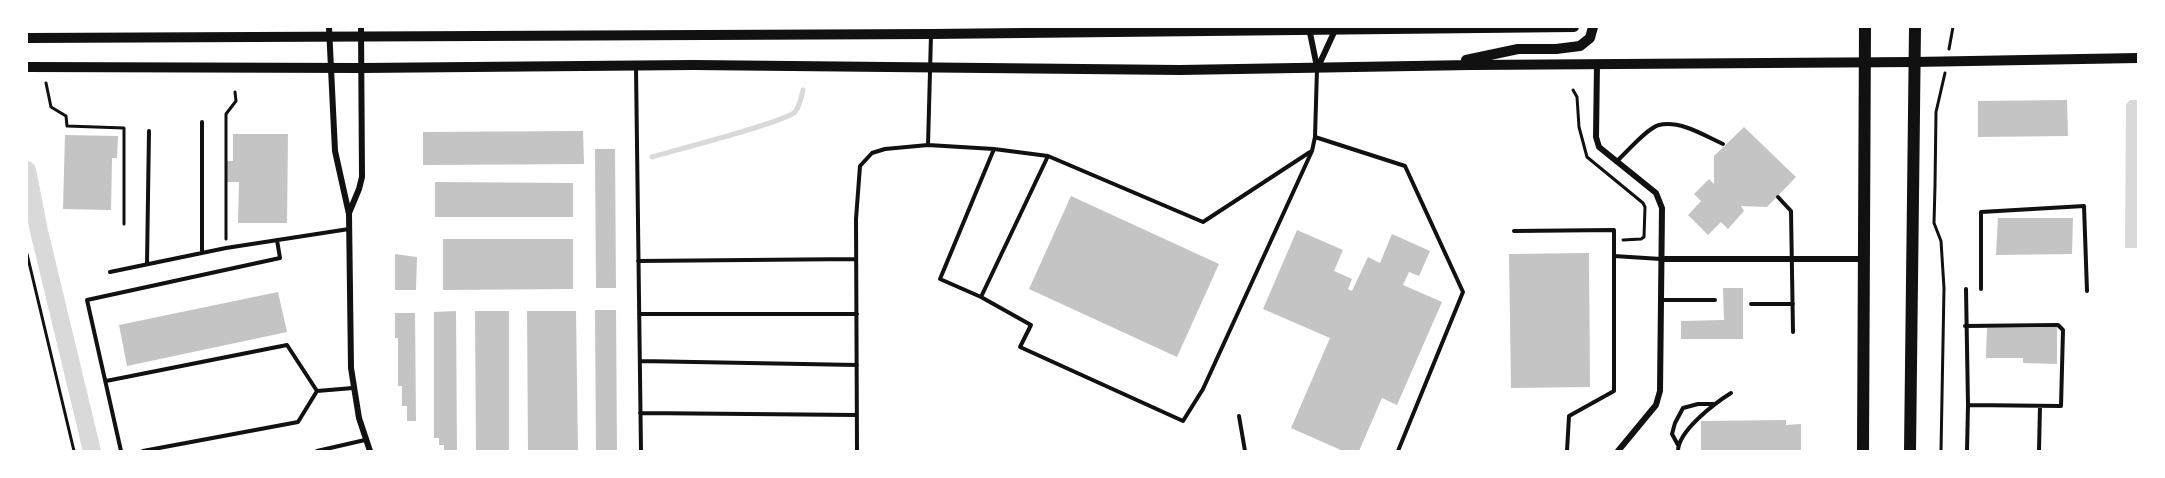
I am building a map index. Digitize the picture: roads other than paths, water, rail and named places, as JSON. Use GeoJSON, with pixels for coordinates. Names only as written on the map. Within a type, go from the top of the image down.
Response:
{"type":"FeatureCollection","features":[{"type":"Feature","properties":{"kind":"main road"},"geometry":{"type":"LineString","coordinates":[[27,38],[329,32],[718,31],[932,34],[1051,30],[1336,28],[1457,30],[1574,27]]}},
{"type":"Feature","properties":{"kind":"main road"},"geometry":{"type":"LineString","coordinates":[[1446,65],[1509,50],[1580,46],[1590,38],[1593,27]]}},
{"type":"Feature","properties":{"kind":"main road"},"geometry":{"type":"LineString","coordinates":[[1863,451],[1865,27]]}},
{"type":"Feature","properties":{"kind":"main road"},"geometry":{"type":"LineString","coordinates":[[1910,451],[1915,27]]}},
{"type":"Feature","properties":{"kind":"main road"},"geometry":{"type":"LineString","coordinates":[[27,67],[361,68],[635,65],[1116,70],[1317,69],[1446,65],[1914,63],[2138,58]]}},
{"type":"Feature","properties":{"kind":"street"},"geometry":{"type":"LineString","coordinates":[[1309,28],[1317,69]]}},
{"type":"Feature","properties":{"kind":"street"},"geometry":{"type":"LineString","coordinates":[[1317,69],[1336,28]]}},
{"type":"Feature","properties":{"kind":"street"},"geometry":{"type":"LineString","coordinates":[[329,32],[335,151],[349,214],[349,342],[353,388],[365,440],[370,451]]}},
{"type":"Feature","properties":{"kind":"street"},"geometry":{"type":"LineString","coordinates":[[349,214],[362,177],[360,32]]}},
{"type":"Feature","properties":{"kind":"street"},"geometry":{"type":"LineString","coordinates":[[1597,64],[1596,137],[1602,151],[1656,193],[1662,208],[1659,399],[1618,451]]}},
{"type":"Feature","properties":{"kind":"street"},"geometry":{"type":"LineString","coordinates":[[1661,259],[1864,259]]}},
{"type":"Feature","properties":{"kind":"lane"},"geometry":{"type":"LineString","coordinates":[[928,145],[932,34]]}},
{"type":"Feature","properties":{"kind":"lane"},"geometry":{"type":"LineString","coordinates":[[635,65],[641,451]]}},
{"type":"Feature","properties":{"kind":"lane"},"geometry":{"type":"LineString","coordinates":[[994,149],[940,279],[981,297],[1031,325],[1020,347],[1183,421],[1203,388],[1312,151],[1315,137],[1317,69]]}},
{"type":"Feature","properties":{"kind":"lane"},"geometry":{"type":"LineString","coordinates":[[202,122],[202,253]]}},
{"type":"Feature","properties":{"kind":"lane"},"geometry":{"type":"LineString","coordinates":[[1616,162],[1658,125],[1685,127],[1723,144]]}},
{"type":"Feature","properties":{"kind":"lane"},"geometry":{"type":"LineString","coordinates":[[147,263],[149,131]]}},
{"type":"Feature","properties":{"kind":"lane"},"geometry":{"type":"LineString","coordinates":[[1315,137],[1405,166],[1463,292],[1398,451]]}},
{"type":"Feature","properties":{"kind":"lane"},"geometry":{"type":"LineString","coordinates":[[857,451],[856,219],[860,166],[872,153],[885,149],[928,145],[994,149],[1048,156],[1203,222],[1312,151]]}},
{"type":"Feature","properties":{"kind":"lane"},"geometry":{"type":"LineString","coordinates":[[981,297],[1048,156]]}},
{"type":"Feature","properties":{"kind":"lane"},"geometry":{"type":"LineString","coordinates":[[1778,197],[1791,211],[1793,332]]}},
{"type":"Feature","properties":{"kind":"lane"},"geometry":{"type":"LineString","coordinates":[[1981,289],[1981,212],[2084,206],[2087,291]]}},
{"type":"Feature","properties":{"kind":"lane"},"geometry":{"type":"LineString","coordinates":[[110,272],[226,248],[349,229]]}},
{"type":"Feature","properties":{"kind":"lane"},"geometry":{"type":"LineString","coordinates":[[1514,231],[1614,230],[1614,391],[1569,416],[1568,451]]}},
{"type":"Feature","properties":{"kind":"lane"},"geometry":{"type":"LineString","coordinates":[[122,451],[87,300],[280,258],[277,240]]}},
{"type":"Feature","properties":{"kind":"lane"},"geometry":{"type":"LineString","coordinates":[[1614,256],[1661,259]]}},
{"type":"Feature","properties":{"kind":"lane"},"geometry":{"type":"LineString","coordinates":[[638,261],[856,259]]}},
{"type":"Feature","properties":{"kind":"lane"},"geometry":{"type":"LineString","coordinates":[[1966,289],[1967,451]]}},
{"type":"Feature","properties":{"kind":"lane"},"geometry":{"type":"LineString","coordinates":[[1661,300],[1715,300]]}},
{"type":"Feature","properties":{"kind":"lane"},"geometry":{"type":"LineString","coordinates":[[1751,304],[1793,304]]}},
{"type":"Feature","properties":{"kind":"lane"},"geometry":{"type":"LineString","coordinates":[[639,315],[857,314]]}},
{"type":"Feature","properties":{"kind":"lane"},"geometry":{"type":"LineString","coordinates":[[1965,326],[2058,325],[2062,330],[2061,406],[1968,405]]}},
{"type":"Feature","properties":{"kind":"lane"},"geometry":{"type":"LineString","coordinates":[[106,381],[287,345],[317,391]]}},
{"type":"Feature","properties":{"kind":"lane"},"geometry":{"type":"LineString","coordinates":[[640,361],[857,365]]}},
{"type":"Feature","properties":{"kind":"lane"},"geometry":{"type":"LineString","coordinates":[[317,391],[353,388]]}},
{"type":"Feature","properties":{"kind":"lane"},"geometry":{"type":"LineString","coordinates":[[143,451],[298,422],[317,391]]}},
{"type":"Feature","properties":{"kind":"lane"},"geometry":{"type":"LineString","coordinates":[[1678,448],[1684,435],[1714,404],[1731,393]]}},
{"type":"Feature","properties":{"kind":"lane"},"geometry":{"type":"LineString","coordinates":[[1678,448],[1672,434],[1683,408],[1714,404]]}},
{"type":"Feature","properties":{"kind":"lane"},"geometry":{"type":"LineString","coordinates":[[2039,451],[2040,406]]}},
{"type":"Feature","properties":{"kind":"lane"},"geometry":{"type":"LineString","coordinates":[[640,414],[857,415]]}},
{"type":"Feature","properties":{"kind":"lane"},"geometry":{"type":"LineString","coordinates":[[1239,416],[1245,451]]}},
{"type":"Feature","properties":{"kind":"lane"},"geometry":{"type":"LineString","coordinates":[[317,451],[365,440]]}},
{"type":"Feature","properties":{"kind":"waterway"},"geometry":{"type":"LineString","coordinates":[[652,157],[787,117],[797,110],[803,90]]}},
{"type":"Feature","properties":{"kind":"waterway"},"geometry":{"type":"LineString","coordinates":[[27,170],[39,231],[92,451]]}}]}
